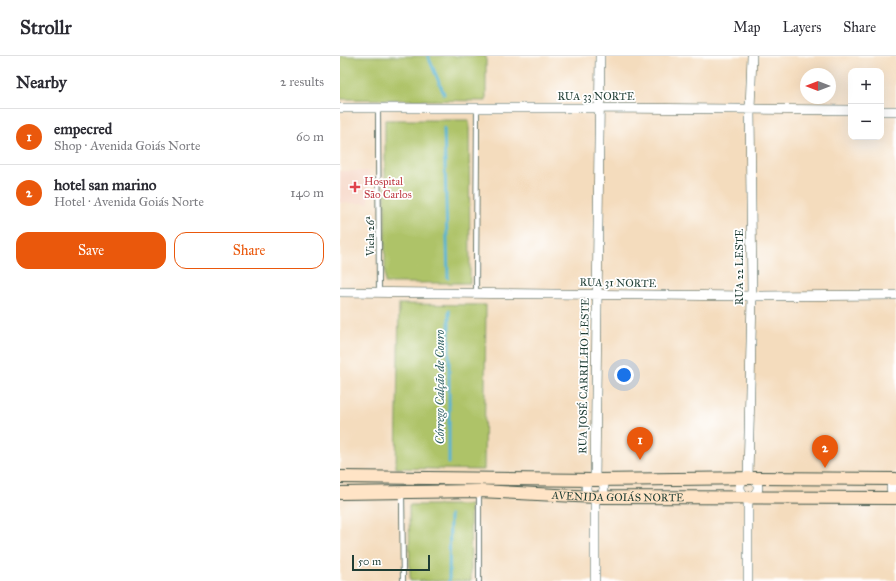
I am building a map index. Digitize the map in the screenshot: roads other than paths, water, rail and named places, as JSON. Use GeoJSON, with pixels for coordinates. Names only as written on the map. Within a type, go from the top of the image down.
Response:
{"type":"FeatureCollection","features":[{"type":"Feature","properties":{"kind":"main road","name":"AVENIDA GOIÁS NORTE"},"geometry":{"type":"LineString","coordinates":[[340,476],[594,480],[748,478],[896,480]]}},
{"type":"Feature","properties":{"kind":"main road","name":"AVENIDA GOIÁS NORTE"},"geometry":{"type":"LineString","coordinates":[[340,493],[479,491],[595,497],[896,497]]}},
{"type":"Feature","properties":{"kind":"street","name":"RUA JOSÉ CARRILHO LESTE"},"geometry":{"type":"LineString","coordinates":[[594,480],[600,56]]}},
{"type":"Feature","properties":{"kind":"street","name":"RUA 22 LESTE"},"geometry":{"type":"LineString","coordinates":[[748,478],[752,296],[750,109],[752,56]]}},
{"type":"Feature","properties":{"kind":"street","name":"RUA 33 NORTE"},"geometry":{"type":"LineString","coordinates":[[340,108],[848,110]]}},
{"type":"Feature","properties":{"kind":"street"},"geometry":{"type":"LineString","coordinates":[[884,111],[896,111]]}},
{"type":"Feature","properties":{"kind":"street","name":"RUA 31 NORTE"},"geometry":{"type":"LineString","coordinates":[[340,292],[752,296],[896,295]]}},
{"type":"Feature","properties":{"kind":"street"},"geometry":{"type":"LineString","coordinates":[[748,478],[756,482],[758,488],[753,495],[748,496],[742,494],[740,488],[742,480],[748,478]]}},
{"type":"Feature","properties":{"kind":"street"},"geometry":{"type":"LineString","coordinates":[[594,480],[602,483],[604,488],[601,496],[595,497],[590,495],[587,490],[589,482],[594,480]]}},
{"type":"Feature","properties":{"kind":"street"},"geometry":{"type":"LineString","coordinates":[[896,480],[891,488],[892,493],[896,497]]}},
{"type":"Feature","properties":{"kind":"street"},"geometry":{"type":"LineString","coordinates":[[748,496],[748,581]]}},
{"type":"Feature","properties":{"kind":"street"},"geometry":{"type":"LineString","coordinates":[[595,497],[595,581]]}},
{"type":"Feature","properties":{"kind":"lane","name":"Viela 26ª"},"geometry":{"type":"LineString","coordinates":[[378,108],[379,293]]}},
{"type":"Feature","properties":{"kind":"lane"},"geometry":{"type":"LineString","coordinates":[[476,293],[477,108]]}},
{"type":"Feature","properties":{"kind":"lane"},"geometry":{"type":"LineString","coordinates":[[479,491],[479,581]]}},
{"type":"Feature","properties":{"kind":"lane"},"geometry":{"type":"LineString","coordinates":[[402,493],[403,581]]}},
{"type":"Feature","properties":{"kind":"waterway","name":"Córrego Calção de Couro"},"geometry":{"type":"LineString","coordinates":[[428,56],[444,94]]}},
{"type":"Feature","properties":{"kind":"waterway","name":"Córrego Calção de Couro"},"geometry":{"type":"LineString","coordinates":[[444,128],[448,278]]}},
{"type":"Feature","properties":{"kind":"waterway","name":"Córrego Calção de Couro"},"geometry":{"type":"LineString","coordinates":[[449,311],[449,463]]}},
{"type":"Feature","properties":{"kind":"waterway","name":"Córrego Calção de Couro"},"geometry":{"type":"LineString","coordinates":[[449,581],[450,515]]}},
{"type":"Feature","properties":{"kind":"place","name":"Hospital São Carlos"},"geometry":{"type":"Point","coordinates":[355,187]}},
{"type":"Feature","properties":{"kind":"place","name":"empecred"},"geometry":{"type":"Point","coordinates":[640,460]}},
{"type":"Feature","properties":{"kind":"place","name":"hotel san marino"},"geometry":{"type":"Point","coordinates":[825,468]}}]}
